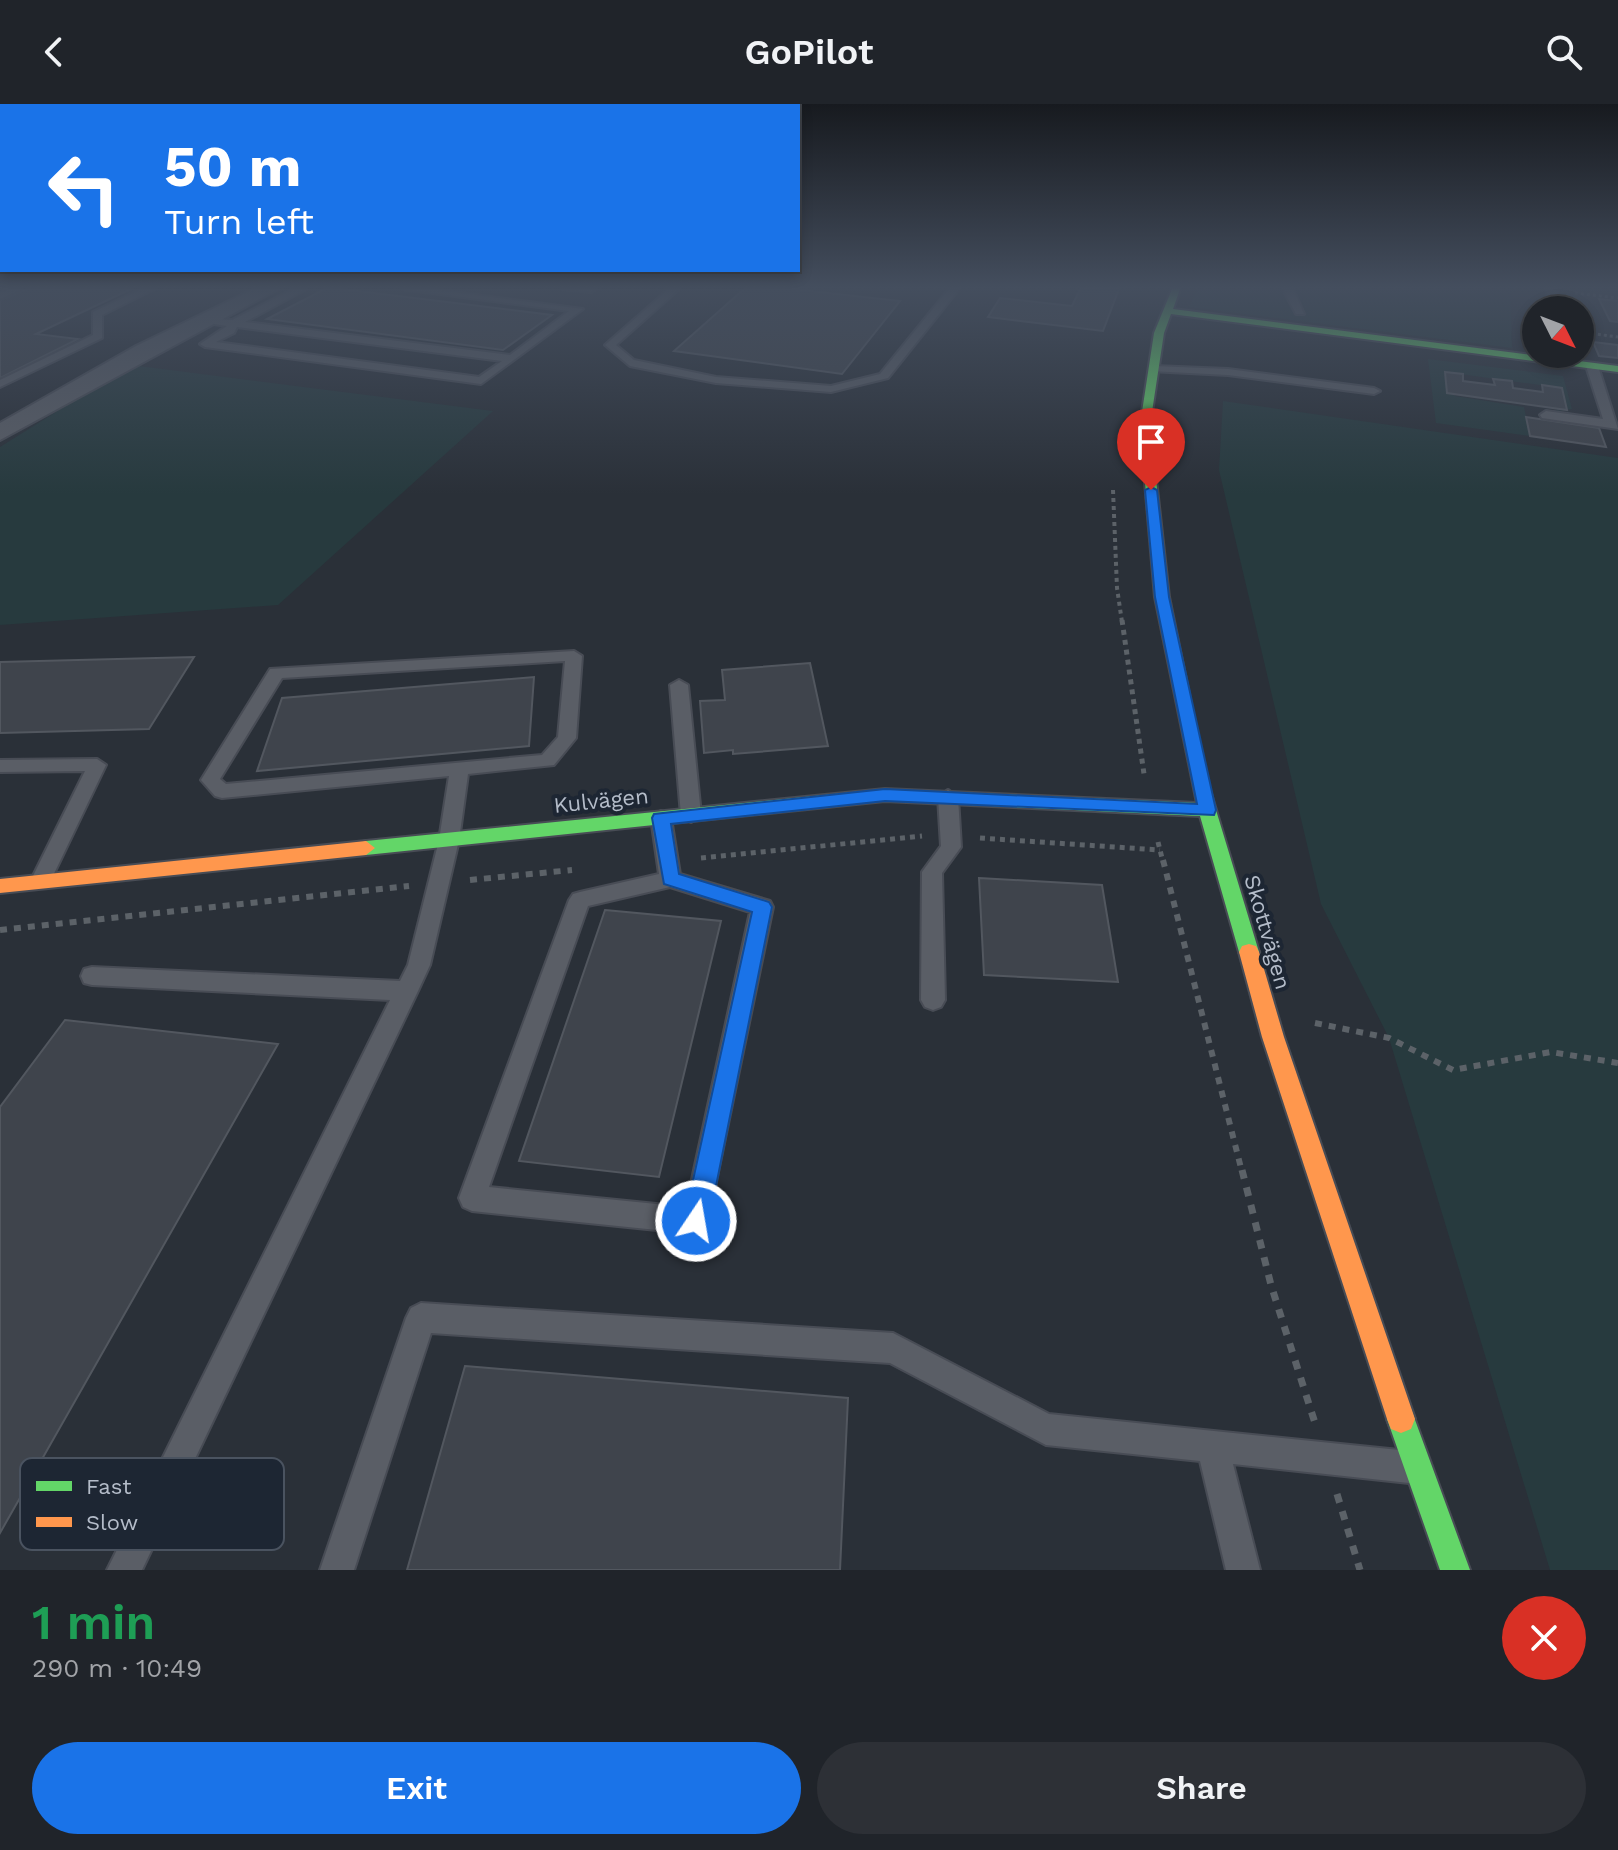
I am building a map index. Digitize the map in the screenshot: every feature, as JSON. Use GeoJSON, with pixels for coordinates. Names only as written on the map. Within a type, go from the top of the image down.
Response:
{"type":"FeatureCollection","features":[{"type":"Feature","properties":{"kind":"street"},"geometry":{"type":"LineString","coordinates":[[0,433],[137,357]]}},
{"type":"Feature","properties":{"kind":"street","name":"Skottvägen"},"geometry":{"type":"LineString","coordinates":[[1156,357],[1145,425],[1162,597],[1208,810],[1266,1014],[1417,1468],[1455,1570]]}},
{"type":"Feature","properties":{"kind":"street"},"geometry":{"type":"LineString","coordinates":[[1594,366],[1618,369]]}},
{"type":"Feature","properties":{"kind":"street","name":"Kulvägen"},"geometry":{"type":"LineString","coordinates":[[0,886],[885,795],[1208,810]]}},
{"type":"Feature","properties":{"kind":"lane"},"geometry":{"type":"LineString","coordinates":[[0,384],[54,357]]}},
{"type":"Feature","properties":{"kind":"lane"},"geometry":{"type":"LineString","coordinates":[[305,357],[481,381],[512,359]]}},
{"type":"Feature","properties":{"kind":"lane"},"geometry":{"type":"LineString","coordinates":[[499,357],[512,359]]}},
{"type":"Feature","properties":{"kind":"lane"},"geometry":{"type":"LineString","coordinates":[[624,357],[630,363],[716,380],[831,389],[884,376],[899,357]]}},
{"type":"Feature","properties":{"kind":"lane"},"geometry":{"type":"LineString","coordinates":[[1546,415],[1615,425],[1593,368]]}},
{"type":"Feature","properties":{"kind":"lane"},"geometry":{"type":"LineString","coordinates":[[1154,369],[1228,372],[1374,391]]}},
{"type":"Feature","properties":{"kind":"lane"},"geometry":{"type":"LineString","coordinates":[[574,656],[567,738],[547,761],[459,769],[222,791],[210,780],[276,673],[574,656]]}},
{"type":"Feature","properties":{"kind":"lane"},"geometry":{"type":"LineString","coordinates":[[679,685],[691,815]]}},
{"type":"Feature","properties":{"kind":"lane"},"geometry":{"type":"LineString","coordinates":[[0,766],[97,765],[40,882]]}},
{"type":"Feature","properties":{"kind":"lane"},"geometry":{"type":"LineString","coordinates":[[179,1458],[419,965],[449,840],[459,769]]}},
{"type":"Feature","properties":{"kind":"lane"},"geometry":{"type":"LineString","coordinates":[[933,1000],[932,872],[951,847],[948,797]]}},
{"type":"Feature","properties":{"kind":"lane"},"geometry":{"type":"LineString","coordinates":[[661,818],[670,879]]}},
{"type":"Feature","properties":{"kind":"lane"},"geometry":{"type":"LineString","coordinates":[[670,879],[762,907],[696,1221],[472,1198],[580,900],[670,879]]}},
{"type":"Feature","properties":{"kind":"lane"},"geometry":{"type":"LineString","coordinates":[[92,976],[407,991]]}},
{"type":"Feature","properties":{"kind":"lane"},"geometry":{"type":"LineString","coordinates":[[337,1570],[421,1318],[893,1348],[1046,1429],[1417,1468]]}},
{"type":"Feature","properties":{"kind":"lane"},"geometry":{"type":"LineString","coordinates":[[1212,1446],[1243,1570]]}},
{"type":"Feature","properties":{"kind":"lane"},"geometry":{"type":"LineString","coordinates":[[124,1570],[134,1550]]}},
{"type":"Feature","properties":{"kind":"path"},"geometry":{"type":"LineString","coordinates":[[1266,1014],[1389,1038],[1453,1070],[1551,1052],[1618,1063]]}},
{"type":"Feature","properties":{"kind":"path"},"geometry":{"type":"LineString","coordinates":[[1327,1458],[1360,1570]]}},
{"type":"Feature","properties":{"kind":"green space"},"geometry":{"type":"Polygon","coordinates":[[[1428,359],[1563,376],[1572,409],[1557,411],[1557,408],[1567,409],[1561,388],[1446,372],[1455,396],[1524,407],[1530,436],[1436,423],[1428,359]]]}},
{"type":"Feature","properties":{"kind":"green space"},"geometry":{"type":"Polygon","coordinates":[[[131,365],[493,411],[278,605],[0,625],[0,447],[131,365]]]}},
{"type":"Feature","properties":{"kind":"green space"},"geometry":{"type":"Polygon","coordinates":[[[1223,401],[1618,458],[1618,1570],[1550,1570],[1389,1038],[1321,904],[1219,470],[1223,401]]]}},
{"type":"Feature","properties":{"kind":"building"},"geometry":{"type":"Polygon","coordinates":[[[0,357],[41,357],[0,378],[0,357]]]}},
{"type":"Feature","properties":{"kind":"building"},"geometry":{"type":"Polygon","coordinates":[[[721,357],[855,357],[842,374],[721,357]]]}},
{"type":"Feature","properties":{"kind":"building"},"geometry":{"type":"Polygon","coordinates":[[[1445,372],[1463,374],[1463,381],[1495,385],[1493,379],[1512,381],[1513,388],[1543,392],[1542,385],[1562,388],[1567,410],[1447,393],[1445,372]]]}},
{"type":"Feature","properties":{"kind":"building"},"geometry":{"type":"Polygon","coordinates":[[[1526,417],[1599,428],[1606,447],[1530,436],[1526,417]]]}},
{"type":"Feature","properties":{"kind":"building"},"geometry":{"type":"Polygon","coordinates":[[[194,657],[149,729],[0,733],[0,662],[194,657]]]}},
{"type":"Feature","properties":{"kind":"building"},"geometry":{"type":"Polygon","coordinates":[[[810,663],[828,746],[733,754],[733,750],[704,753],[700,701],[725,700],[722,670],[810,663]]]}},
{"type":"Feature","properties":{"kind":"building"},"geometry":{"type":"Polygon","coordinates":[[[534,677],[529,746],[257,771],[282,698],[534,677]]]}},
{"type":"Feature","properties":{"kind":"building"},"geometry":{"type":"Polygon","coordinates":[[[979,878],[1102,885],[1118,982],[984,975],[979,878]]]}},
{"type":"Feature","properties":{"kind":"building"},"geometry":{"type":"Polygon","coordinates":[[[605,910],[721,921],[659,1177],[519,1161],[605,910]]]}},
{"type":"Feature","properties":{"kind":"building"},"geometry":{"type":"Polygon","coordinates":[[[65,1020],[278,1044],[43,1458],[20,1458],[20,1498],[0,1533],[0,1107],[65,1020]]]}},
{"type":"Feature","properties":{"kind":"building"},"geometry":{"type":"Polygon","coordinates":[[[465,1366],[848,1398],[840,1570],[407,1570],[465,1366]]]}},
{"type":"Feature","properties":{"kind":"traffic: fast"},"geometry":{"type":"LineString","coordinates":[[1155,357],[1145,425],[1162,597],[1198,777],[1249,952]]}},
{"type":"Feature","properties":{"kind":"traffic: fast"},"geometry":{"type":"LineString","coordinates":[[1528,357],[1618,369]]}},
{"type":"Feature","properties":{"kind":"traffic: fast"},"geometry":{"type":"LineString","coordinates":[[366,848],[885,795],[1208,810]]}},
{"type":"Feature","properties":{"kind":"traffic: fast"},"geometry":{"type":"LineString","coordinates":[[1401,1419],[1455,1570]]}},
{"type":"Feature","properties":{"kind":"traffic: slow"},"geometry":{"type":"LineString","coordinates":[[0,886],[366,848]]}},
{"type":"Feature","properties":{"kind":"traffic: slow"},"geometry":{"type":"LineString","coordinates":[[1249,952],[1273,1037],[1401,1419]]}},
{"type":"Feature","properties":{"kind":"route"},"geometry":{"type":"LineString","coordinates":[[696,1221],[762,907],[670,879],[661,818],[885,795],[1208,810],[1198,777],[1162,597],[1151,490]]}}]}
